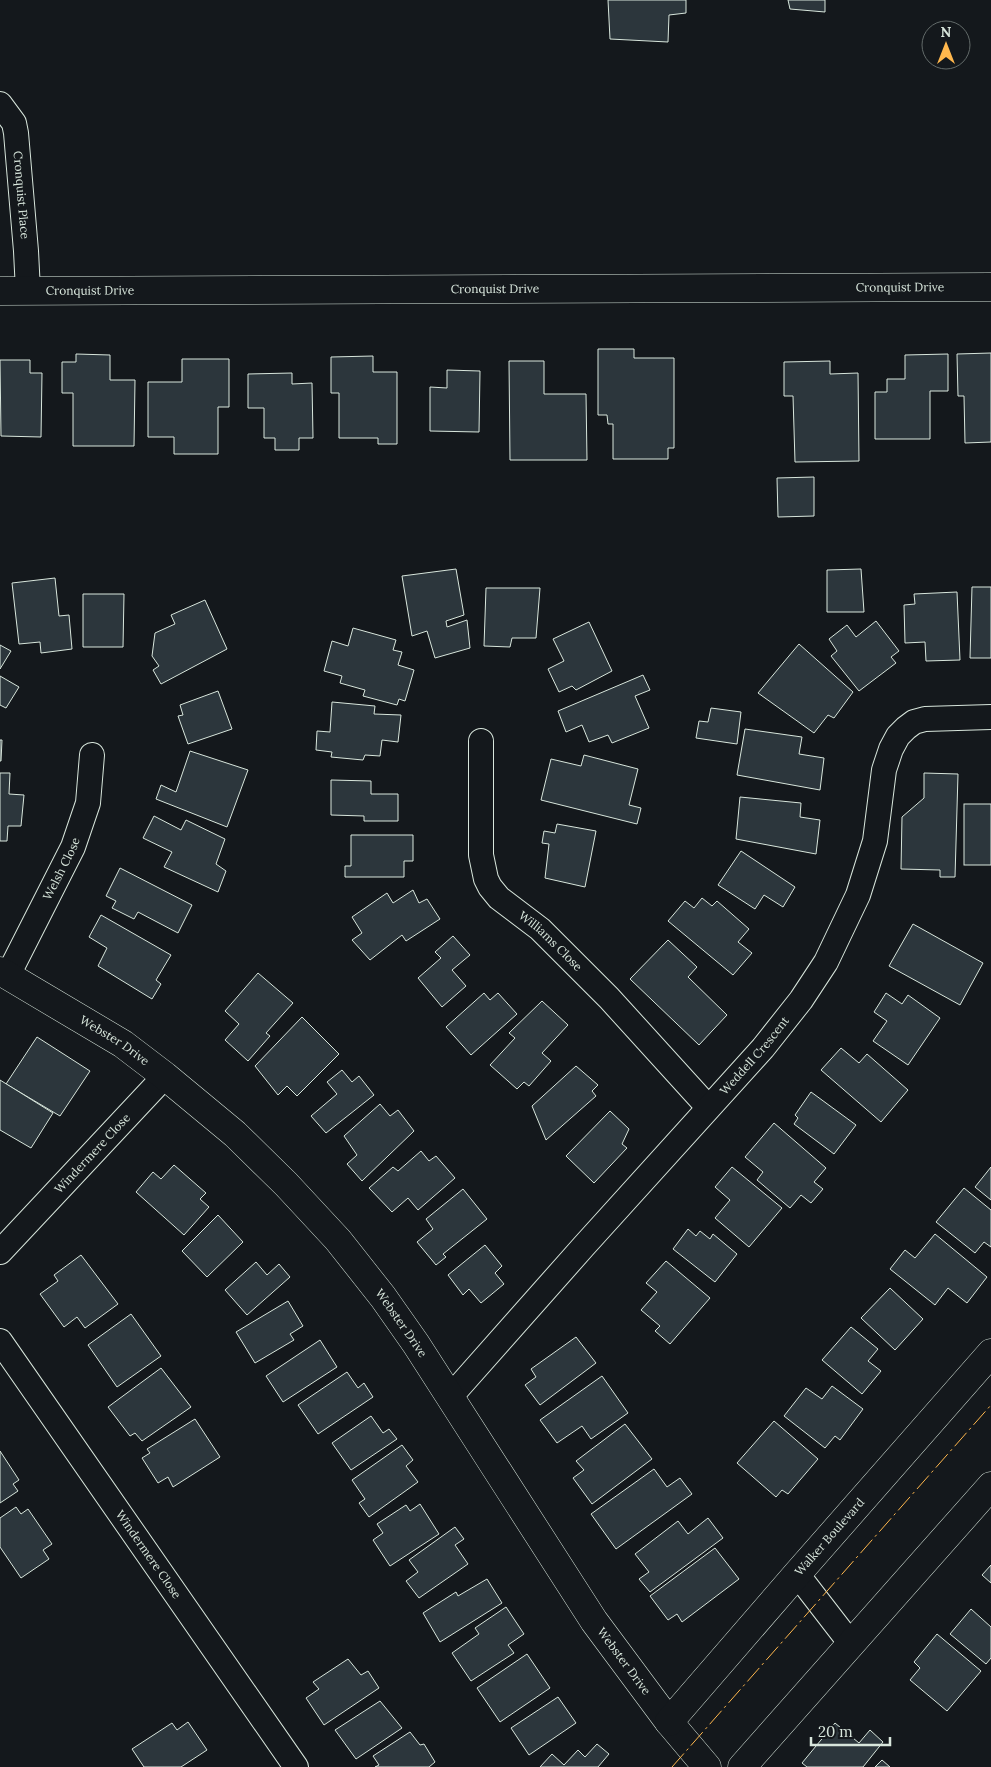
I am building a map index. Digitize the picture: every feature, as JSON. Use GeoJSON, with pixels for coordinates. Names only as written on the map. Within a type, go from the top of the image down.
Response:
{"type":"FeatureCollection","features":[{"type":"Feature","properties":{"kind":"street","name":"Cronquist Place"},"geometry":{"type":"LineString","coordinates":[[0,104],[14,123],[16,133],[28,291]]}},
{"type":"Feature","properties":{"kind":"street","name":"Cronquist Drive"},"geometry":{"type":"LineString","coordinates":[[0,291],[991,287]]}},
{"type":"Feature","properties":{"kind":"street","name":"Weddell Crescent"},"geometry":{"type":"LineString","coordinates":[[451,1396],[708,1107],[763,1048],[801,1000],[826,962],[858,895],[875,841],[884,770],[898,736],[914,722],[925,718],[991,717]]}},
{"type":"Feature","properties":{"kind":"street","name":"Williams Close"},"geometry":{"type":"LineString","coordinates":[[481,741],[481,855],[486,879],[490,887],[499,898],[540,930],[609,998],[708,1107]]}},
{"type":"Feature","properties":{"kind":"street","name":"Welsh Close"},"geometry":{"type":"LineString","coordinates":[[4,973],[73,847],[88,803],[92,755]]}},
{"type":"Feature","properties":{"kind":"street","name":"Webster Drive"},"geometry":{"type":"LineString","coordinates":[[4,973],[123,1044],[165,1076],[235,1134],[286,1184],[338,1240],[383,1296],[451,1396],[594,1621],[669,1722],[707,1767]]}},
{"type":"Feature","properties":{"kind":"street","name":"Windermere Close"},"geometry":{"type":"LineString","coordinates":[[0,1252],[165,1076]]}},
{"type":"Feature","properties":{"kind":"street","name":"Windermere Close"},"geometry":{"type":"LineString","coordinates":[[0,1341],[296,1767]]}},
{"type":"Feature","properties":{"kind":"street","name":"Walker Boulevard"},"geometry":{"type":"LineString","coordinates":[[669,1722],[991,1353]]}},
{"type":"Feature","properties":{"kind":"street"},"geometry":{"type":"LineString","coordinates":[[742,1767],[991,1486]]}},
{"type":"Feature","properties":{"kind":"street"},"geometry":{"type":"LineString","coordinates":[[797,1574],[851,1644]]}},
{"type":"Feature","properties":{"kind":"building"},"geometry":{"type":"Polygon","coordinates":[[[608,0],[686,0],[686,13],[669,15],[668,42],[610,39],[608,0]]]}},
{"type":"Feature","properties":{"kind":"building"},"geometry":{"type":"Polygon","coordinates":[[[788,0],[825,0],[825,12],[790,9],[788,0]]]}},
{"type":"Feature","properties":{"kind":"building"},"geometry":{"type":"Polygon","coordinates":[[[598,349],[634,349],[634,358],[674,358],[674,448],[668,448],[668,459],[613,459],[613,424],[608,424],[607,415],[598,415],[598,349]]]}},
{"type":"Feature","properties":{"kind":"building"},"geometry":{"type":"Polygon","coordinates":[[[991,353],[991,442],[965,443],[964,396],[958,396],[957,354],[991,353]]]}},
{"type":"Feature","properties":{"kind":"building"},"geometry":{"type":"Polygon","coordinates":[[[76,354],[110,355],[110,380],[135,380],[134,446],[73,446],[73,393],[62,393],[62,362],[76,362],[76,354]]]}},
{"type":"Feature","properties":{"kind":"building"},"geometry":{"type":"Polygon","coordinates":[[[948,354],[948,391],[930,391],[930,439],[875,439],[875,392],[887,392],[887,379],[905,379],[905,355],[948,354]]]}},
{"type":"Feature","properties":{"kind":"building"},"geometry":{"type":"Polygon","coordinates":[[[373,356],[373,372],[397,372],[397,444],[378,444],[378,438],[339,438],[339,393],[331,393],[331,357],[373,356]]]}},
{"type":"Feature","properties":{"kind":"building"},"geometry":{"type":"Polygon","coordinates":[[[182,359],[229,359],[229,407],[218,407],[218,454],[174,454],[174,437],[148,437],[148,382],[182,382],[182,359]]]}},
{"type":"Feature","properties":{"kind":"building"},"geometry":{"type":"Polygon","coordinates":[[[0,360],[30,360],[30,373],[42,373],[41,437],[1,436],[0,360]]]}},
{"type":"Feature","properties":{"kind":"building"},"geometry":{"type":"Polygon","coordinates":[[[509,361],[544,361],[544,394],[586,394],[587,460],[510,460],[509,361]]]}},
{"type":"Feature","properties":{"kind":"building"},"geometry":{"type":"Polygon","coordinates":[[[830,361],[830,374],[858,373],[859,461],[795,462],[793,396],[784,396],[784,362],[830,361]]]}},
{"type":"Feature","properties":{"kind":"building"},"geometry":{"type":"Polygon","coordinates":[[[447,370],[480,371],[479,432],[430,431],[430,387],[447,388],[447,370]]]}},
{"type":"Feature","properties":{"kind":"building"},"geometry":{"type":"Polygon","coordinates":[[[292,373],[292,384],[312,383],[313,438],[299,438],[299,450],[275,450],[275,438],[264,438],[264,408],[248,408],[248,374],[292,373]]]}},
{"type":"Feature","properties":{"kind":"building"},"geometry":{"type":"Polygon","coordinates":[[[814,477],[814,516],[778,517],[777,478],[814,477]]]}},
{"type":"Feature","properties":{"kind":"building"},"geometry":{"type":"Polygon","coordinates":[[[456,569],[464,615],[446,621],[447,627],[467,620],[470,648],[435,658],[427,631],[412,636],[402,576],[456,569]]]}},
{"type":"Feature","properties":{"kind":"building"},"geometry":{"type":"Polygon","coordinates":[[[861,569],[864,612],[827,612],[827,570],[861,569]]]}},
{"type":"Feature","properties":{"kind":"building"},"geometry":{"type":"Polygon","coordinates":[[[55,578],[59,616],[69,615],[72,649],[41,653],[40,642],[19,644],[12,583],[55,578]]]}},
{"type":"Feature","properties":{"kind":"building"},"geometry":{"type":"Polygon","coordinates":[[[972,587],[991,587],[991,658],[970,658],[972,587]]]}},
{"type":"Feature","properties":{"kind":"building"},"geometry":{"type":"Polygon","coordinates":[[[486,588],[540,588],[536,638],[512,638],[510,647],[484,646],[486,588]]]}},
{"type":"Feature","properties":{"kind":"building"},"geometry":{"type":"Polygon","coordinates":[[[957,592],[960,660],[926,661],[925,642],[905,643],[904,605],[915,604],[914,594],[957,592]]]}},
{"type":"Feature","properties":{"kind":"building"},"geometry":{"type":"Polygon","coordinates":[[[83,594],[124,594],[123,647],[83,647],[83,594]]]}},
{"type":"Feature","properties":{"kind":"building"},"geometry":{"type":"Polygon","coordinates":[[[205,600],[227,649],[161,684],[153,670],[159,666],[152,656],[155,633],[175,624],[171,615],[205,600]]]}},
{"type":"Feature","properties":{"kind":"building"},"geometry":{"type":"Polygon","coordinates":[[[876,621],[899,651],[891,657],[896,663],[859,691],[831,656],[837,651],[829,639],[847,625],[856,637],[876,621]]]}},
{"type":"Feature","properties":{"kind":"building"},"geometry":{"type":"Polygon","coordinates":[[[589,622],[612,671],[576,690],[572,686],[559,692],[548,669],[564,661],[553,639],[589,622]]]}},
{"type":"Feature","properties":{"kind":"building"},"geometry":{"type":"Polygon","coordinates":[[[353,628],[396,640],[393,650],[402,652],[398,665],[414,670],[405,701],[399,699],[397,705],[363,696],[365,690],[340,683],[342,676],[324,671],[332,641],[348,646],[353,628]]]}},
{"type":"Feature","properties":{"kind":"building"},"geometry":{"type":"Polygon","coordinates":[[[799,644],[853,692],[834,718],[828,715],[814,733],[758,693],[799,644]]]}},
{"type":"Feature","properties":{"kind":"building"},"geometry":{"type":"Polygon","coordinates":[[[0,645],[11,651],[0,669],[0,645]]]}},
{"type":"Feature","properties":{"kind":"building"},"geometry":{"type":"Polygon","coordinates":[[[643,675],[650,690],[635,696],[649,728],[612,743],[608,735],[589,742],[582,725],[566,732],[558,711],[643,675]]]}},
{"type":"Feature","properties":{"kind":"building"},"geometry":{"type":"Polygon","coordinates":[[[0,676],[19,687],[6,708],[0,705],[0,676]]]}},
{"type":"Feature","properties":{"kind":"building"},"geometry":{"type":"Polygon","coordinates":[[[218,691],[232,729],[188,744],[178,716],[183,715],[180,705],[218,691]]]}},
{"type":"Feature","properties":{"kind":"building"},"geometry":{"type":"Polygon","coordinates":[[[332,702],[375,706],[374,714],[401,715],[398,742],[382,740],[380,756],[365,755],[363,760],[331,757],[332,752],[316,750],[317,731],[330,732],[332,702]]]}},
{"type":"Feature","properties":{"kind":"building"},"geometry":{"type":"Polygon","coordinates":[[[711,708],[741,712],[737,744],[696,738],[699,721],[708,722],[711,708]]]}},
{"type":"Feature","properties":{"kind":"building"},"geometry":{"type":"Polygon","coordinates":[[[745,729],[802,737],[799,754],[824,758],[820,790],[737,775],[745,729]]]}},
{"type":"Feature","properties":{"kind":"building"},"geometry":{"type":"Polygon","coordinates":[[[0,740],[2,740],[1,761],[0,761],[0,740]]]}},
{"type":"Feature","properties":{"kind":"building"},"geometry":{"type":"Polygon","coordinates":[[[190,751],[248,770],[227,827],[156,799],[161,785],[176,792],[190,751]]]}},
{"type":"Feature","properties":{"kind":"building"},"geometry":{"type":"Polygon","coordinates":[[[584,755],[638,769],[629,805],[641,808],[637,824],[541,800],[551,759],[581,766],[584,755]]]}},
{"type":"Feature","properties":{"kind":"building"},"geometry":{"type":"Polygon","coordinates":[[[0,773],[10,773],[9,794],[24,795],[21,826],[8,826],[7,841],[0,841],[0,773]]]}},
{"type":"Feature","properties":{"kind":"building"},"geometry":{"type":"Polygon","coordinates":[[[924,773],[958,774],[955,877],[940,877],[940,870],[901,869],[902,817],[924,798],[924,773]]]}},
{"type":"Feature","properties":{"kind":"building"},"geometry":{"type":"Polygon","coordinates":[[[331,780],[371,781],[371,794],[398,794],[398,821],[364,821],[364,816],[331,815],[331,780]]]}},
{"type":"Feature","properties":{"kind":"building"},"geometry":{"type":"Polygon","coordinates":[[[740,797],[801,803],[800,817],[820,820],[816,854],[736,839],[740,797]]]}},
{"type":"Feature","properties":{"kind":"building"},"geometry":{"type":"Polygon","coordinates":[[[964,804],[991,804],[991,865],[964,865],[964,804]]]}},
{"type":"Feature","properties":{"kind":"building"},"geometry":{"type":"Polygon","coordinates":[[[154,816],[181,830],[186,820],[225,839],[216,864],[226,871],[218,892],[164,867],[172,852],[143,838],[154,816]]]}},
{"type":"Feature","properties":{"kind":"building"},"geometry":{"type":"Polygon","coordinates":[[[557,824],[596,831],[585,887],[545,878],[549,844],[542,843],[544,831],[555,833],[557,824]]]}},
{"type":"Feature","properties":{"kind":"building"},"geometry":{"type":"Polygon","coordinates":[[[351,835],[413,835],[413,861],[404,861],[404,877],[345,877],[345,866],[351,866],[351,835]]]}},
{"type":"Feature","properties":{"kind":"building"},"geometry":{"type":"Polygon","coordinates":[[[741,851],[795,887],[783,907],[764,895],[755,909],[718,885],[741,851]]]}},
{"type":"Feature","properties":{"kind":"building"},"geometry":{"type":"Polygon","coordinates":[[[120,868],[192,905],[178,933],[138,912],[134,919],[112,908],[116,901],[106,896],[120,868]]]}},
{"type":"Feature","properties":{"kind":"building"},"geometry":{"type":"Polygon","coordinates":[[[413,890],[419,903],[427,899],[440,919],[406,941],[402,935],[370,960],[352,940],[362,933],[352,917],[387,893],[393,903],[413,890]]]}},
{"type":"Feature","properties":{"kind":"building"},"geometry":{"type":"Polygon","coordinates":[[[702,898],[712,906],[717,901],[749,929],[738,942],[752,953],[733,975],[668,921],[685,901],[694,908],[702,898]]]}},
{"type":"Feature","properties":{"kind":"building"},"geometry":{"type":"Polygon","coordinates":[[[101,915],[171,955],[156,980],[161,984],[152,999],[98,966],[107,948],[89,937],[101,915]]]}},
{"type":"Feature","properties":{"kind":"building"},"geometry":{"type":"Polygon","coordinates":[[[913,924],[983,963],[960,1005],[889,966],[913,924]]]}},
{"type":"Feature","properties":{"kind":"building"},"geometry":{"type":"Polygon","coordinates":[[[453,936],[470,955],[452,970],[466,986],[442,1007],[418,978],[441,958],[435,952],[453,936]]]}},
{"type":"Feature","properties":{"kind":"building"},"geometry":{"type":"Polygon","coordinates":[[[668,940],[697,967],[688,977],[727,1015],[699,1045],[630,979],[668,940]]]}},
{"type":"Feature","properties":{"kind":"building"},"geometry":{"type":"Polygon","coordinates":[[[258,973],[293,1003],[266,1033],[270,1036],[248,1061],[225,1040],[239,1024],[225,1011],[258,973]]]}},
{"type":"Feature","properties":{"kind":"building"},"geometry":{"type":"Polygon","coordinates":[[[484,993],[490,1000],[498,993],[517,1014],[471,1055],[446,1027],[484,993]]]}},
{"type":"Feature","properties":{"kind":"building"},"geometry":{"type":"Polygon","coordinates":[[[886,993],[902,1004],[908,995],[940,1018],[908,1065],[873,1041],[887,1021],[874,1012],[886,993]]]}},
{"type":"Feature","properties":{"kind":"building"},"geometry":{"type":"Polygon","coordinates":[[[542,1001],[568,1025],[542,1053],[551,1061],[529,1086],[524,1082],[517,1089],[490,1065],[515,1038],[509,1033],[542,1001]]]}},
{"type":"Feature","properties":{"kind":"building"},"geometry":{"type":"Polygon","coordinates":[[[302,1017],[339,1054],[297,1096],[287,1086],[278,1095],[255,1066],[302,1017]]]}},
{"type":"Feature","properties":{"kind":"building"},"geometry":{"type":"Polygon","coordinates":[[[37,1037],[90,1071],[60,1116],[6,1084],[37,1037]]]}},
{"type":"Feature","properties":{"kind":"building"},"geometry":{"type":"Polygon","coordinates":[[[841,1048],[859,1063],[867,1054],[908,1090],[881,1122],[821,1070],[841,1048]]]}},
{"type":"Feature","properties":{"kind":"building"},"geometry":{"type":"Polygon","coordinates":[[[576,1066],[598,1085],[592,1091],[596,1096],[546,1140],[532,1106],[576,1066]]]}},
{"type":"Feature","properties":{"kind":"building"},"geometry":{"type":"Polygon","coordinates":[[[342,1070],[352,1082],[359,1076],[374,1095],[326,1133],[311,1116],[337,1094],[327,1082],[342,1070]]]}},
{"type":"Feature","properties":{"kind":"building"},"geometry":{"type":"Polygon","coordinates":[[[0,1080],[53,1113],[31,1148],[0,1130],[0,1080]]]}},
{"type":"Feature","properties":{"kind":"building"},"geometry":{"type":"Polygon","coordinates":[[[811,1092],[856,1125],[834,1154],[794,1124],[798,1118],[795,1115],[811,1092]]]}},
{"type":"Feature","properties":{"kind":"building"},"geometry":{"type":"Polygon","coordinates":[[[380,1104],[390,1116],[398,1110],[414,1131],[362,1181],[347,1164],[357,1155],[344,1136],[380,1104]]]}},
{"type":"Feature","properties":{"kind":"building"},"geometry":{"type":"Polygon","coordinates":[[[610,1111],[629,1129],[622,1144],[627,1148],[594,1183],[566,1156],[610,1111]]]}},
{"type":"Feature","properties":{"kind":"building"},"geometry":{"type":"Polygon","coordinates":[[[774,1123],[826,1168],[814,1182],[823,1189],[811,1203],[801,1195],[790,1208],[757,1180],[763,1172],[745,1157],[774,1123]]]}},
{"type":"Feature","properties":{"kind":"building"},"geometry":{"type":"Polygon","coordinates":[[[421,1151],[429,1161],[436,1156],[455,1178],[418,1210],[408,1198],[392,1212],[369,1188],[393,1167],[398,1171],[421,1151]]]}},
{"type":"Feature","properties":{"kind":"building"},"geometry":{"type":"Polygon","coordinates":[[[174,1165],[206,1193],[200,1199],[209,1207],[184,1235],[136,1192],[153,1172],[161,1179],[174,1165]]]}},
{"type":"Feature","properties":{"kind":"building"},"geometry":{"type":"Polygon","coordinates":[[[732,1167],[782,1208],[749,1247],[715,1218],[730,1200],[715,1187],[732,1167]]]}},
{"type":"Feature","properties":{"kind":"building"},"geometry":{"type":"Polygon","coordinates":[[[991,1167],[991,1200],[975,1187],[991,1167]]]}},
{"type":"Feature","properties":{"kind":"building"},"geometry":{"type":"Polygon","coordinates":[[[964,1188],[991,1210],[991,1247],[984,1242],[975,1253],[936,1222],[964,1188]]]}},
{"type":"Feature","properties":{"kind":"building"},"geometry":{"type":"Polygon","coordinates":[[[463,1189],[487,1219],[443,1254],[446,1257],[436,1265],[417,1242],[433,1229],[426,1219],[463,1189]]]}},
{"type":"Feature","properties":{"kind":"building"},"geometry":{"type":"Polygon","coordinates":[[[218,1215],[243,1242],[207,1277],[182,1251],[218,1215]]]}},
{"type":"Feature","properties":{"kind":"building"},"geometry":{"type":"Polygon","coordinates":[[[688,1229],[696,1236],[700,1231],[710,1239],[713,1234],[737,1254],[715,1282],[673,1249],[688,1229]]]}},
{"type":"Feature","properties":{"kind":"building"},"geometry":{"type":"Polygon","coordinates":[[[935,1234],[987,1277],[967,1303],[948,1288],[935,1305],[890,1269],[905,1250],[915,1258],[935,1234]]]}},
{"type":"Feature","properties":{"kind":"building"},"geometry":{"type":"Polygon","coordinates":[[[485,1245],[502,1266],[495,1273],[504,1284],[481,1303],[469,1289],[463,1295],[448,1275],[485,1245]]]}},
{"type":"Feature","properties":{"kind":"building"},"geometry":{"type":"Polygon","coordinates":[[[81,1255],[118,1304],[85,1328],[77,1317],[64,1327],[40,1294],[58,1281],[54,1275],[81,1255]]]}},
{"type":"Feature","properties":{"kind":"building"},"geometry":{"type":"Polygon","coordinates":[[[666,1261],[710,1298],[670,1344],[655,1331],[660,1326],[641,1310],[657,1292],[646,1283],[666,1261]]]}},
{"type":"Feature","properties":{"kind":"building"},"geometry":{"type":"Polygon","coordinates":[[[256,1262],[267,1275],[279,1264],[290,1277],[247,1315],[225,1290],[256,1262]]]}},
{"type":"Feature","properties":{"kind":"building"},"geometry":{"type":"Polygon","coordinates":[[[890,1288],[923,1319],[895,1350],[861,1318],[890,1288]]]}},
{"type":"Feature","properties":{"kind":"building"},"geometry":{"type":"Polygon","coordinates":[[[288,1301],[303,1326],[290,1334],[294,1340],[255,1363],[236,1332],[288,1301]]]}},
{"type":"Feature","properties":{"kind":"building"},"geometry":{"type":"Polygon","coordinates":[[[131,1314],[161,1356],[117,1387],[88,1345],[131,1314]]]}},
{"type":"Feature","properties":{"kind":"building"},"geometry":{"type":"Polygon","coordinates":[[[851,1327],[878,1349],[868,1361],[881,1371],[862,1394],[822,1360],[851,1327]]]}},
{"type":"Feature","properties":{"kind":"building"},"geometry":{"type":"Polygon","coordinates":[[[576,1337],[596,1363],[540,1405],[525,1385],[536,1377],[531,1369],[576,1337]]]}},
{"type":"Feature","properties":{"kind":"building"},"geometry":{"type":"Polygon","coordinates":[[[320,1340],[337,1367],[283,1402],[266,1376],[320,1340]]]}},
{"type":"Feature","properties":{"kind":"building"},"geometry":{"type":"Polygon","coordinates":[[[161,1368],[191,1407],[142,1441],[135,1433],[130,1436],[108,1407],[161,1368]]]}},
{"type":"Feature","properties":{"kind":"building"},"geometry":{"type":"Polygon","coordinates":[[[347,1372],[358,1388],[364,1383],[373,1397],[318,1434],[298,1405],[347,1372]]]}},
{"type":"Feature","properties":{"kind":"building"},"geometry":{"type":"Polygon","coordinates":[[[602,1376],[628,1413],[591,1439],[582,1426],[557,1443],[540,1420],[602,1376]]]}},
{"type":"Feature","properties":{"kind":"building"},"geometry":{"type":"Polygon","coordinates":[[[832,1386],[863,1409],[840,1440],[835,1436],[825,1448],[784,1416],[806,1388],[822,1399],[832,1386]]]}},
{"type":"Feature","properties":{"kind":"building"},"geometry":{"type":"Polygon","coordinates":[[[371,1416],[383,1433],[389,1429],[397,1439],[351,1470],[332,1443],[371,1416]]]}},
{"type":"Feature","properties":{"kind":"building"},"geometry":{"type":"Polygon","coordinates":[[[195,1419],[220,1457],[173,1487],[168,1477],[158,1483],[142,1458],[150,1453],[147,1449],[195,1419]]]}},
{"type":"Feature","properties":{"kind":"building"},"geometry":{"type":"Polygon","coordinates":[[[774,1421],[818,1459],[788,1494],[782,1490],[776,1497],[737,1463],[774,1421]]]}},
{"type":"Feature","properties":{"kind":"building"},"geometry":{"type":"Polygon","coordinates":[[[625,1424],[652,1459],[592,1504],[573,1478],[584,1470],[576,1461],[625,1424]]]}},
{"type":"Feature","properties":{"kind":"building"},"geometry":{"type":"Polygon","coordinates":[[[402,1445],[413,1460],[406,1466],[418,1482],[369,1517],[359,1503],[365,1499],[352,1480],[402,1445]]]}},
{"type":"Feature","properties":{"kind":"building"},"geometry":{"type":"Polygon","coordinates":[[[0,1451],[19,1480],[13,1484],[18,1491],[0,1503],[0,1451]]]}},
{"type":"Feature","properties":{"kind":"building"},"geometry":{"type":"Polygon","coordinates":[[[654,1469],[667,1487],[680,1478],[692,1494],[616,1549],[591,1514],[654,1469]]]}},
{"type":"Feature","properties":{"kind":"building"},"geometry":{"type":"Polygon","coordinates":[[[420,1504],[439,1534],[390,1566],[373,1540],[383,1533],[377,1524],[406,1505],[410,1511],[420,1504]]]}},
{"type":"Feature","properties":{"kind":"building"},"geometry":{"type":"Polygon","coordinates":[[[16,1507],[21,1514],[28,1509],[52,1544],[43,1550],[49,1559],[21,1578],[0,1547],[0,1518],[16,1507]]]}},
{"type":"Feature","properties":{"kind":"building"},"geometry":{"type":"Polygon","coordinates":[[[708,1518],[723,1538],[650,1592],[639,1579],[649,1572],[635,1554],[678,1521],[688,1534],[708,1518]]]}},
{"type":"Feature","properties":{"kind":"building"},"geometry":{"type":"Polygon","coordinates":[[[455,1527],[464,1539],[455,1545],[468,1564],[419,1598],[406,1581],[418,1572],[409,1560],[455,1527]]]}},
{"type":"Feature","properties":{"kind":"building"},"geometry":{"type":"Polygon","coordinates":[[[715,1548],[739,1579],[682,1622],[677,1614],[668,1620],[650,1596],[715,1548]]]}},
{"type":"Feature","properties":{"kind":"building"},"geometry":{"type":"Polygon","coordinates":[[[991,1565],[991,1583],[982,1575],[991,1565]]]}},
{"type":"Feature","properties":{"kind":"building"},"geometry":{"type":"Polygon","coordinates":[[[487,1579],[502,1603],[440,1642],[423,1613],[456,1592],[458,1596],[487,1579]]]}},
{"type":"Feature","properties":{"kind":"building"},"geometry":{"type":"Polygon","coordinates":[[[506,1607],[524,1634],[508,1645],[514,1653],[471,1681],[452,1653],[479,1634],[475,1628],[506,1607]]]}},
{"type":"Feature","properties":{"kind":"building"},"geometry":{"type":"Polygon","coordinates":[[[971,1609],[991,1627],[991,1658],[986,1664],[950,1634],[971,1609]]]}},
{"type":"Feature","properties":{"kind":"building"},"geometry":{"type":"Polygon","coordinates":[[[937,1634],[981,1671],[947,1711],[910,1680],[920,1668],[914,1662],[937,1634]]]}},
{"type":"Feature","properties":{"kind":"building"},"geometry":{"type":"Polygon","coordinates":[[[527,1654],[550,1688],[500,1722],[477,1688],[527,1654]]]}},
{"type":"Feature","properties":{"kind":"building"},"geometry":{"type":"Polygon","coordinates":[[[348,1659],[361,1675],[368,1671],[379,1688],[324,1725],[306,1698],[319,1689],[313,1682],[348,1659]]]}},
{"type":"Feature","properties":{"kind":"building"},"geometry":{"type":"Polygon","coordinates":[[[558,1697],[576,1723],[529,1755],[511,1728],[558,1697]]]}},
{"type":"Feature","properties":{"kind":"building"},"geometry":{"type":"Polygon","coordinates":[[[380,1701],[402,1728],[356,1759],[335,1730],[380,1701]]]}},
{"type":"Feature","properties":{"kind":"building"},"geometry":{"type":"Polygon","coordinates":[[[188,1722],[207,1750],[181,1767],[144,1767],[132,1749],[172,1723],[177,1730],[188,1722]]]}},
{"type":"Feature","properties":{"kind":"building"},"geometry":{"type":"Polygon","coordinates":[[[835,1723],[859,1743],[870,1730],[883,1742],[863,1767],[807,1767],[802,1763],[835,1723]]]}},
{"type":"Feature","properties":{"kind":"building"},"geometry":{"type":"Polygon","coordinates":[[[410,1732],[420,1745],[424,1744],[435,1762],[429,1767],[375,1767],[379,1765],[373,1756],[410,1732]]]}},
{"type":"Feature","properties":{"kind":"building"},"geometry":{"type":"Polygon","coordinates":[[[597,1744],[609,1754],[598,1767],[540,1767],[552,1754],[564,1765],[578,1750],[585,1757],[597,1744]]]}},
{"type":"Feature","properties":{"kind":"building"},"geometry":{"type":"Polygon","coordinates":[[[882,1760],[890,1767],[875,1767],[882,1760]]]}},
{"type":"Feature","properties":{"kind":"power"},"geometry":{"type":"LineString","coordinates":[[672,1767],[991,1405]]}}]}
